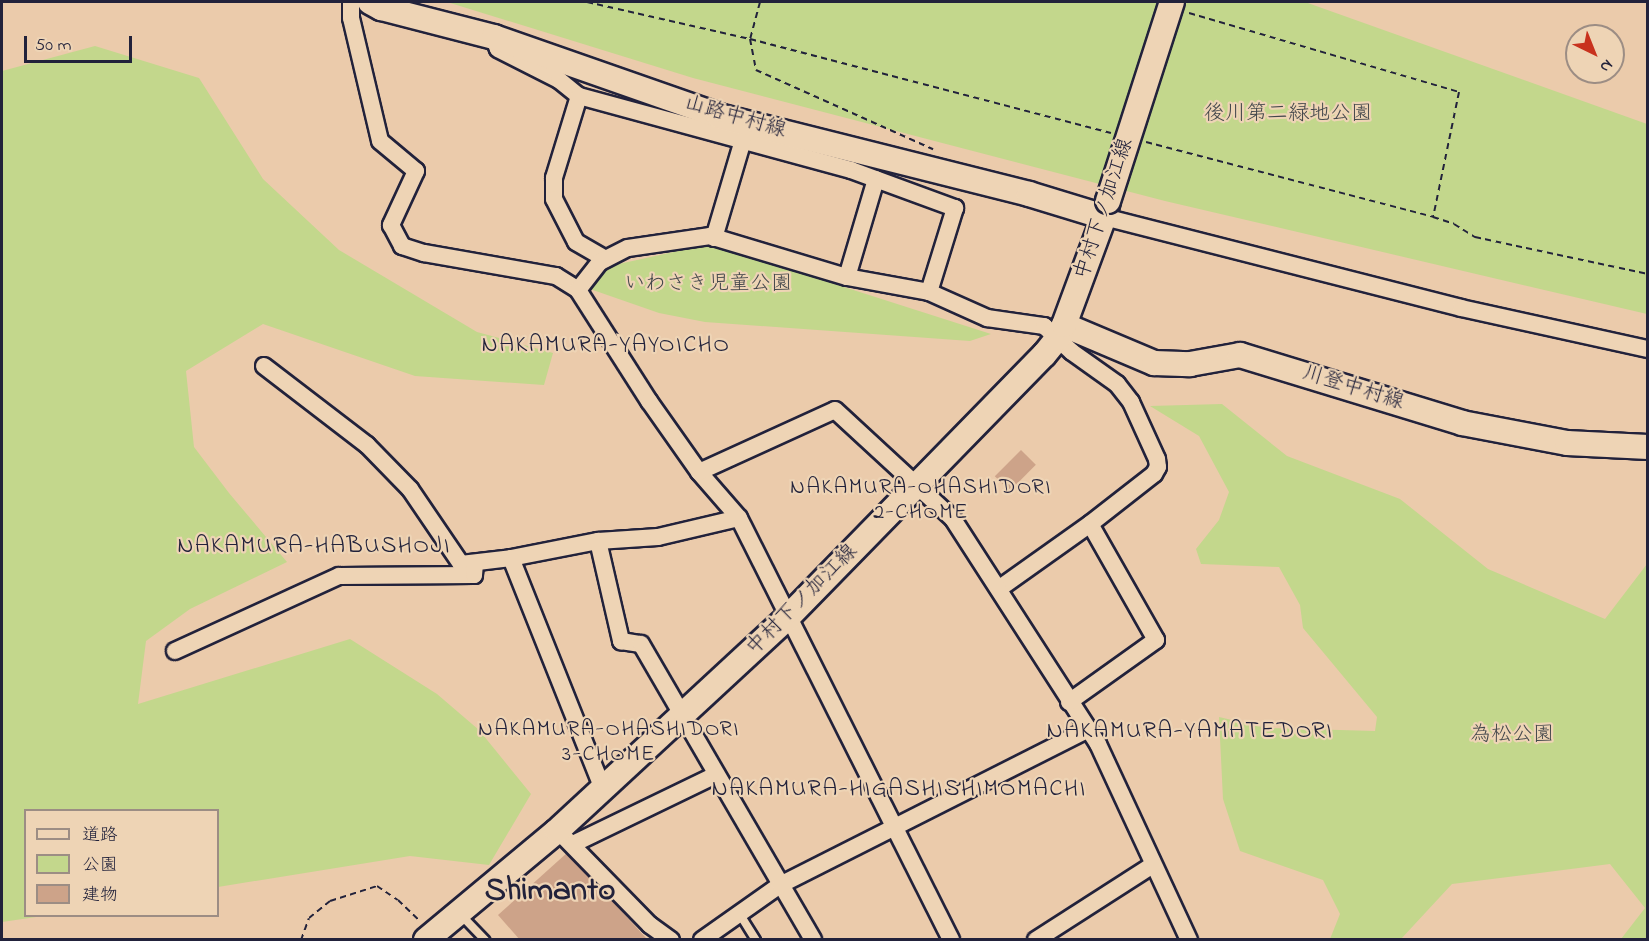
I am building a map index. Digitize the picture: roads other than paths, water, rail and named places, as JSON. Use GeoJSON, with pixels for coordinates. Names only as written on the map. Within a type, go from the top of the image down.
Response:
{"type":"FeatureCollection","features":[{"type":"Feature","properties":{"kind":"main road","name":"山路中村線"},"geometry":{"type":"LineString","coordinates":[[370,2],[381,8],[494,37],[719,116],[1029,195],[1106,209]]}},
{"type":"Feature","properties":{"kind":"main road","name":"中村下ノ加江線"},"geometry":{"type":"LineString","coordinates":[[429,937],[565,837],[602,787],[788,617],[1061,332],[1179,7]]}},
{"type":"Feature","properties":{"kind":"main road","name":"川登中村線"},"geometry":{"type":"LineString","coordinates":[[1061,332],[1154,363],[1190,364],[1240,355],[1462,423],[1567,443],[1647,447]]}},
{"type":"Feature","properties":{"kind":"street"},"geometry":{"type":"LineString","coordinates":[[351,2],[351,18],[380,141],[416,171],[391,225],[402,246],[424,253],[556,276],[578,290],[649,401],[699,472],[739,518],[951,939]]}},
{"type":"Feature","properties":{"kind":"street"},"geometry":{"type":"LineString","coordinates":[[494,37],[498,49],[559,80],[579,96],[876,179],[955,208],[929,292]]}},
{"type":"Feature","properties":{"kind":"street"},"geometry":{"type":"LineString","coordinates":[[579,96],[554,178],[554,199],[576,242],[606,259]]}},
{"type":"Feature","properties":{"kind":"street"},"geometry":{"type":"LineString","coordinates":[[714,237],[743,140]]}},
{"type":"Feature","properties":{"kind":"street"},"geometry":{"type":"LineString","coordinates":[[847,277],[876,179]]}},
{"type":"Feature","properties":{"kind":"street"},"geometry":{"type":"LineString","coordinates":[[1106,209],[1461,308],[1647,348]]}},
{"type":"Feature","properties":{"kind":"street"},"geometry":{"type":"LineString","coordinates":[[578,290],[600,262],[628,248],[714,237],[847,277],[929,292],[987,318],[1044,326],[1061,332],[1072,352],[1118,384],[1131,402],[1157,459],[1158,467],[1154,474],[1090,524],[1000,588]]}},
{"type":"Feature","properties":{"kind":"street"},"geometry":{"type":"LineString","coordinates":[[264,366],[367,445],[410,489],[462,564],[511,558],[598,541],[658,537],[739,518]]}},
{"type":"Feature","properties":{"kind":"street"},"geometry":{"type":"LineString","coordinates":[[699,472],[836,410],[953,519],[1000,588],[1069,702],[1089,729],[1189,939]]}},
{"type":"Feature","properties":{"kind":"street"},"geometry":{"type":"LineString","coordinates":[[1069,702],[1156,640],[1090,524]]}},
{"type":"Feature","properties":{"kind":"street"},"geometry":{"type":"LineString","coordinates":[[598,541],[621,641],[641,644],[813,939]]}},
{"type":"Feature","properties":{"kind":"street"},"geometry":{"type":"LineString","coordinates":[[511,558],[602,787]]}},
{"type":"Feature","properties":{"kind":"street"},"geometry":{"type":"LineString","coordinates":[[175,651],[339,576],[474,575],[475,563]]}},
{"type":"Feature","properties":{"kind":"street"},"geometry":{"type":"LineString","coordinates":[[702,939],[780,885],[1089,729]]}},
{"type":"Feature","properties":{"kind":"street"},"geometry":{"type":"LineString","coordinates":[[671,939],[650,925],[591,867],[565,837],[716,775]]}},
{"type":"Feature","properties":{"kind":"street"},"geometry":{"type":"LineString","coordinates":[[1036,939],[1153,865]]}},
{"type":"Feature","properties":{"kind":"lane"},"geometry":{"type":"LineString","coordinates":[[459,913],[485,939]]}},
{"type":"Feature","properties":{"kind":"lane"},"geometry":{"type":"LineString","coordinates":[[739,913],[756,939]]}},
{"type":"Feature","properties":{"kind":"district","name":"NAKAMURA-YAYOICHO"},"geometry":{"type":"Point","coordinates":[606,346]}},
{"type":"Feature","properties":{"kind":"district","name":"NAKAMURA-OHASHIDORI 2-CHOME"},"geometry":{"type":"Point","coordinates":[921,500]}},
{"type":"Feature","properties":{"kind":"district","name":"NAKAMURA-HABUSHOJI"},"geometry":{"type":"Point","coordinates":[314,547]}},
{"type":"Feature","properties":{"kind":"district","name":"NAKAMURA-YAMATEDORI"},"geometry":{"type":"Point","coordinates":[1190,732]}},
{"type":"Feature","properties":{"kind":"district","name":"NAKAMURA-OHASHIDORI 3-CHOME"},"geometry":{"type":"Point","coordinates":[609,742]}},
{"type":"Feature","properties":{"kind":"district","name":"NAKAMURA-HIGASHISHIMOMACHI"},"geometry":{"type":"Point","coordinates":[899,790]}},
{"type":"Feature","properties":{"kind":"district","name":"Shimanto"},"geometry":{"type":"Point","coordinates":[550,892]}},
{"type":"Feature","properties":{"kind":"park label","name":"後川第二緑地公園"},"geometry":{"type":"Point","coordinates":[1288,114]}},
{"type":"Feature","properties":{"kind":"park label","name":"いわさき児童公園"},"geometry":{"type":"Point","coordinates":[708,284]}},
{"type":"Feature","properties":{"kind":"park label","name":"為松公園"},"geometry":{"type":"Point","coordinates":[1512,735]}}]}
